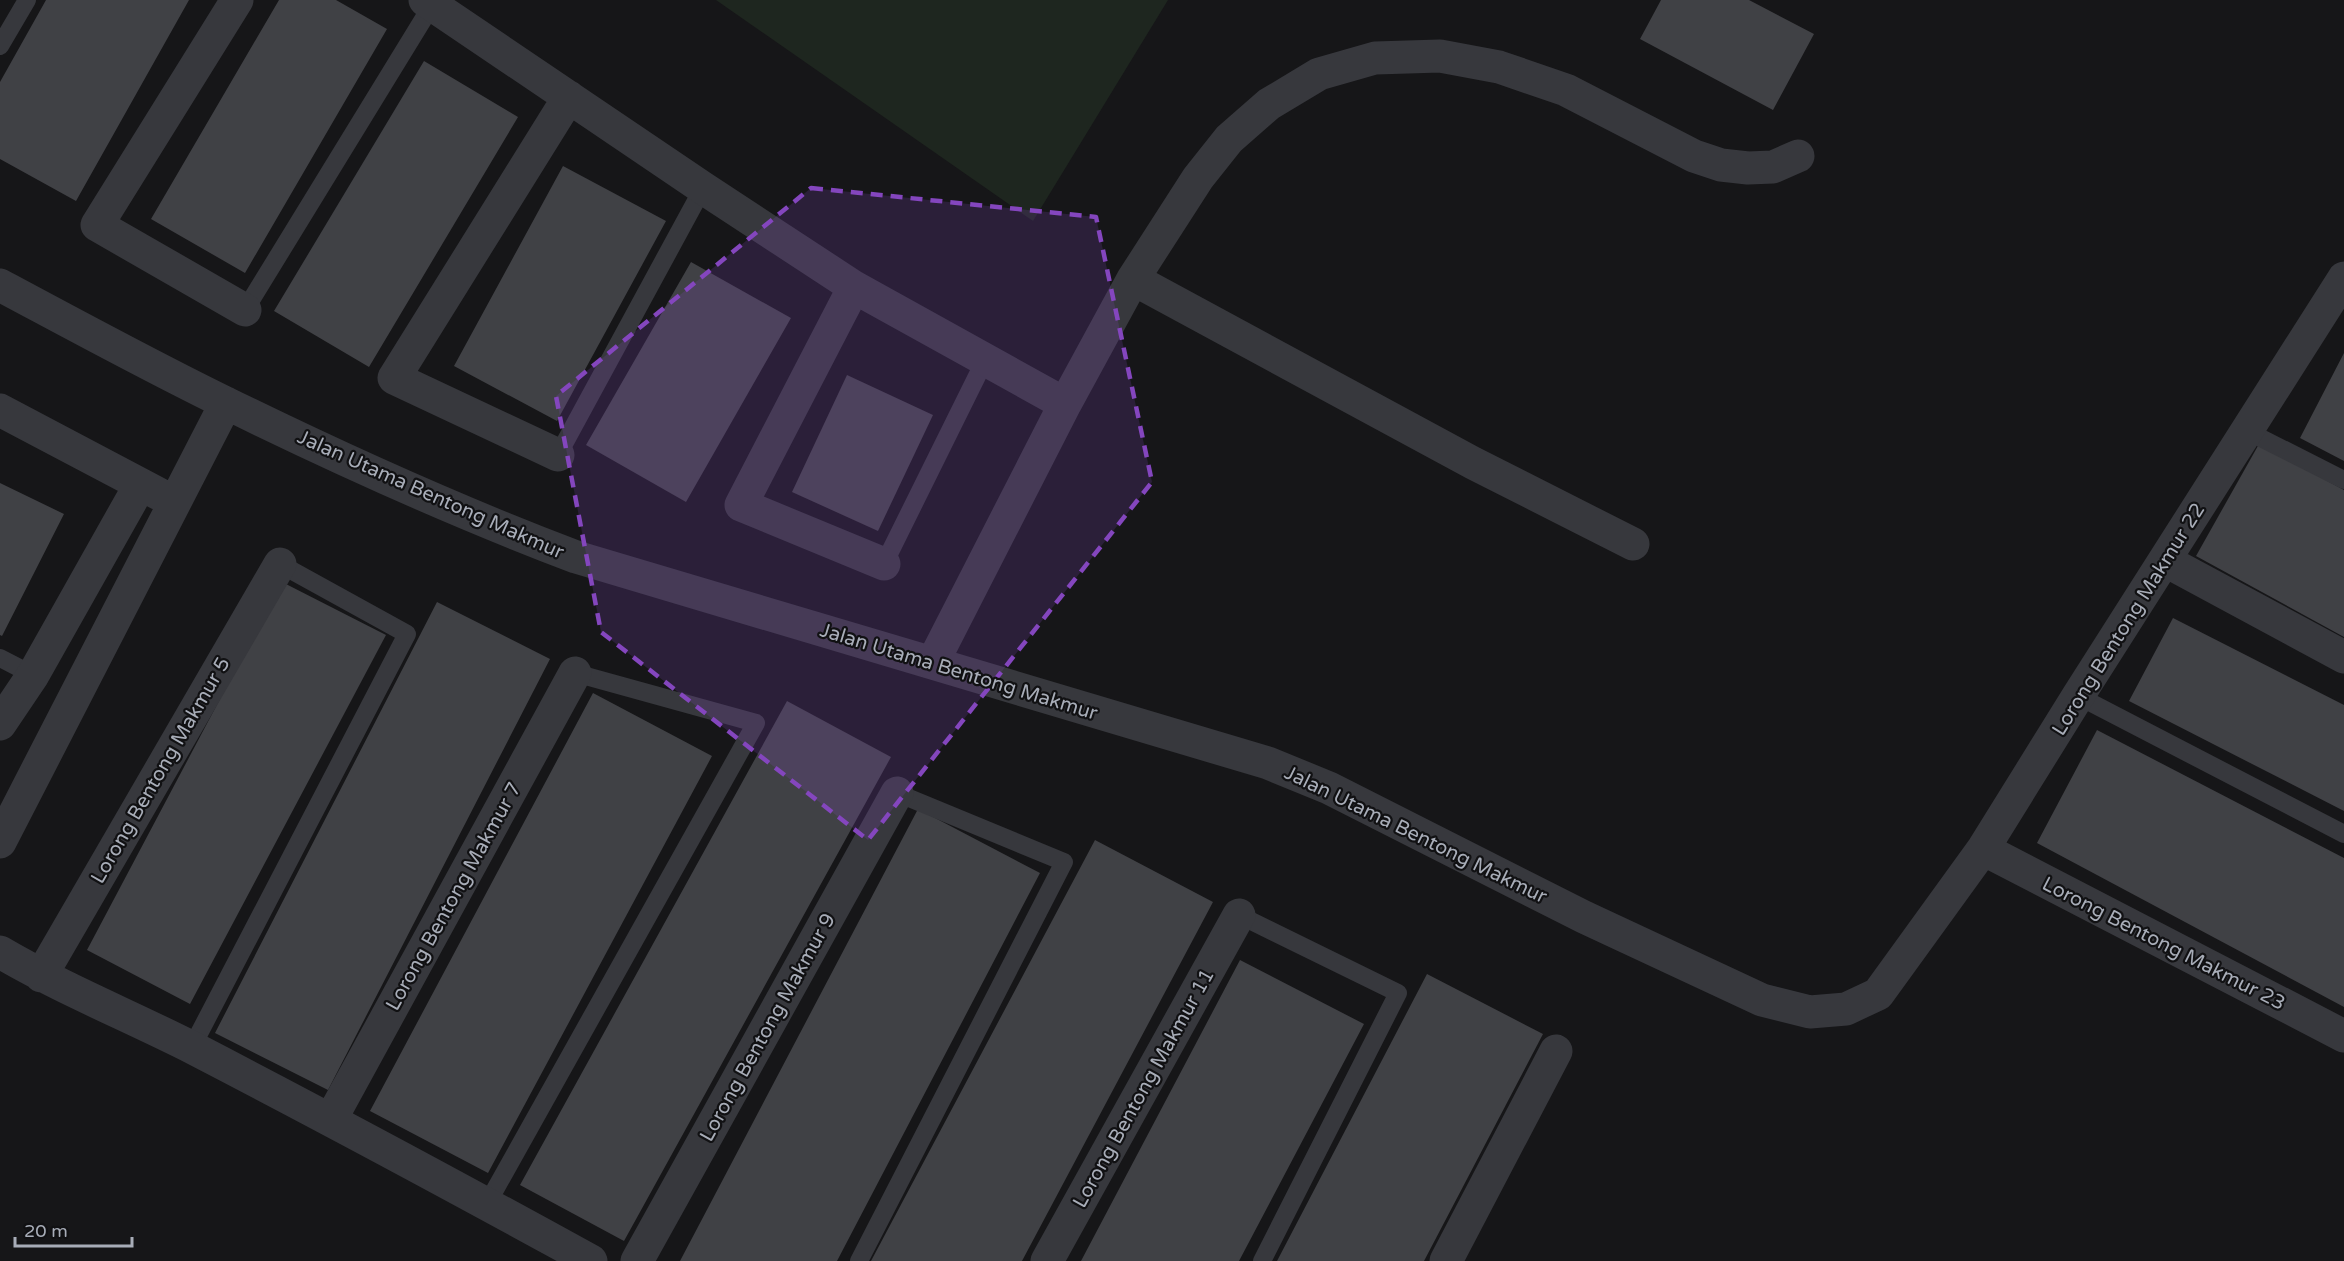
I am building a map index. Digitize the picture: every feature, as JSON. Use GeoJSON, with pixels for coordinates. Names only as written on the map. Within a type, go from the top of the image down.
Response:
{"type":"FeatureCollection","features":[{"type":"Feature","properties":{"kind":"street"},"geometry":{"type":"LineString","coordinates":[[237,0],[97,225],[245,310]]}},
{"type":"Feature","properties":{"kind":"street"},"geometry":{"type":"LineString","coordinates":[[429,2],[703,189],[854,287],[1065,404]]}},
{"type":"Feature","properties":{"kind":"street"},"geometry":{"type":"LineString","coordinates":[[933,662],[1065,404],[1133,279],[1198,178],[1229,140],[1269,104],[1319,74],[1375,58],[1440,56],[1499,67],[1566,90],[1694,156],[1721,165],[1748,168],[1773,167],[1798,156]]}},
{"type":"Feature","properties":{"kind":"street"},"geometry":{"type":"LineString","coordinates":[[558,455],[394,378],[568,97]]}},
{"type":"Feature","properties":{"kind":"street","name":"Lorong Bentong Makmur 22"},"geometry":{"type":"LineString","coordinates":[[1906,957],[1983,849],[2344,278]]}},
{"type":"Feature","properties":{"kind":"street"},"geometry":{"type":"LineString","coordinates":[[1133,279],[1473,463],[1633,544]]}},
{"type":"Feature","properties":{"kind":"street","name":"Jalan Utama Bentong Makmur"},"geometry":{"type":"LineString","coordinates":[[0,285],[226,403],[452,508],[576,557],[1268,763],[1378,812],[1584,917],[1762,1000],[1810,1012],[1846,1009],[1878,994],[1906,957]]}},
{"type":"Feature","properties":{"kind":"street"},"geometry":{"type":"LineString","coordinates":[[854,287],[741,505],[884,564]]}},
{"type":"Feature","properties":{"kind":"street"},"geometry":{"type":"LineString","coordinates":[[0,842],[226,403]]}},
{"type":"Feature","properties":{"kind":"street"},"geometry":{"type":"LineString","coordinates":[[0,410],[140,485],[175,501]]}},
{"type":"Feature","properties":{"kind":"street"},"geometry":{"type":"LineString","coordinates":[[0,724],[33,675],[140,485]]}},
{"type":"Feature","properties":{"kind":"street"},"geometry":{"type":"LineString","coordinates":[[2166,561],[2344,657]]}},
{"type":"Feature","properties":{"kind":"street","name":"Lorong Bentong Makmur 5"},"geometry":{"type":"LineString","coordinates":[[41,976],[280,564]]}},
{"type":"Feature","properties":{"kind":"street","name":"Lorong Bentong Makmur 7"},"geometry":{"type":"LineString","coordinates":[[330,1119],[575,673]]}},
{"type":"Feature","properties":{"kind":"street","name":"Lorong Bentong Makmur 9"},"geometry":{"type":"LineString","coordinates":[[637,1261],[897,793]]}},
{"type":"Feature","properties":{"kind":"street","name":"Lorong Bentong Makmur 23"},"geometry":{"type":"LineString","coordinates":[[1983,849],[2344,1036]]}},
{"type":"Feature","properties":{"kind":"street","name":"Lorong Bentong Makmur 11"},"geometry":{"type":"LineString","coordinates":[[1047,1261],[1239,915]]}},
{"type":"Feature","properties":{"kind":"street"},"geometry":{"type":"LineString","coordinates":[[0,952],[41,976],[192,1047],[330,1119],[591,1261]]}},
{"type":"Feature","properties":{"kind":"street"},"geometry":{"type":"LineString","coordinates":[[1446,1261],[1556,1051]]}},
{"type":"Feature","properties":{"kind":"lane"},"geometry":{"type":"LineString","coordinates":[[0,46],[27,0]]}},
{"type":"Feature","properties":{"kind":"lane"},"geometry":{"type":"LineString","coordinates":[[245,310],[429,2]]}},
{"type":"Feature","properties":{"kind":"lane"},"geometry":{"type":"LineString","coordinates":[[558,455],[703,189]]}},
{"type":"Feature","properties":{"kind":"lane"},"geometry":{"type":"LineString","coordinates":[[884,564],[985,360]]}},
{"type":"Feature","properties":{"kind":"lane"},"geometry":{"type":"LineString","coordinates":[[2247,431],[2344,480]]}},
{"type":"Feature","properties":{"kind":"lane"},"geometry":{"type":"LineString","coordinates":[[192,1047],[407,634],[280,564]]}},
{"type":"Feature","properties":{"kind":"lane"},"geometry":{"type":"LineString","coordinates":[[0,658],[33,675]]}},
{"type":"Feature","properties":{"kind":"lane"},"geometry":{"type":"LineString","coordinates":[[487,1204],[756,723],[575,673]]}},
{"type":"Feature","properties":{"kind":"lane"},"geometry":{"type":"LineString","coordinates":[[2078,696],[2344,834]]}},
{"type":"Feature","properties":{"kind":"lane"},"geometry":{"type":"LineString","coordinates":[[859,1261],[1064,862],[897,793]]}},
{"type":"Feature","properties":{"kind":"lane"},"geometry":{"type":"LineString","coordinates":[[1239,915],[1398,993],[1262,1261]]}},
{"type":"Feature","properties":{"kind":"highlighted area"},"geometry":{"type":"Polygon","coordinates":[[[811,188],[1096,217],[1152,482],[868,840],[601,632],[556,396],[811,188]]]}},
{"type":"Feature","properties":{"kind":"shaded area"},"geometry":{"type":"Polygon","coordinates":[[[716,0],[1168,0],[1033,221],[716,0]]]}},
{"type":"Feature","properties":{"kind":"building"},"geometry":{"type":"Polygon","coordinates":[[[46,0],[189,0],[76,201],[0,159],[0,82],[46,0]]]}},
{"type":"Feature","properties":{"kind":"building"},"geometry":{"type":"Polygon","coordinates":[[[279,0],[336,0],[387,29],[245,273],[151,219],[279,0]]]}},
{"type":"Feature","properties":{"kind":"building"},"geometry":{"type":"Polygon","coordinates":[[[1661,0],[1749,0],[1814,34],[1773,110],[1640,39],[1661,0]]]}},
{"type":"Feature","properties":{"kind":"building"},"geometry":{"type":"Polygon","coordinates":[[[424,61],[518,117],[369,367],[274,311],[424,61]]]}},
{"type":"Feature","properties":{"kind":"building"},"geometry":{"type":"Polygon","coordinates":[[[563,166],[666,221],[557,421],[454,366],[563,166]]]}},
{"type":"Feature","properties":{"kind":"building"},"geometry":{"type":"Polygon","coordinates":[[[691,262],[791,318],[686,502],[586,445],[691,262]]]}},
{"type":"Feature","properties":{"kind":"building"},"geometry":{"type":"Polygon","coordinates":[[[2344,353],[2344,461],[2300,438],[2344,353]]]}},
{"type":"Feature","properties":{"kind":"building"},"geometry":{"type":"Polygon","coordinates":[[[847,375],[933,415],[878,531],[792,492],[847,375]]]}},
{"type":"Feature","properties":{"kind":"building"},"geometry":{"type":"Polygon","coordinates":[[[2259,444],[2344,490],[2344,637],[2196,556],[2259,444]]]}},
{"type":"Feature","properties":{"kind":"building"},"geometry":{"type":"Polygon","coordinates":[[[0,483],[64,514],[2,636],[0,635],[0,483]]]}},
{"type":"Feature","properties":{"kind":"building"},"geometry":{"type":"Polygon","coordinates":[[[282,582],[386,635],[190,1004],[87,950],[282,582]]]}},
{"type":"Feature","properties":{"kind":"building"},"geometry":{"type":"Polygon","coordinates":[[[437,602],[550,659],[328,1090],[215,1033],[437,602]]]}},
{"type":"Feature","properties":{"kind":"building"},"geometry":{"type":"Polygon","coordinates":[[[2173,618],[2344,705],[2344,811],[2129,701],[2173,618]]]}},
{"type":"Feature","properties":{"kind":"building"},"geometry":{"type":"Polygon","coordinates":[[[593,693],[712,756],[488,1173],[370,1111],[593,693]]]}},
{"type":"Feature","properties":{"kind":"building"},"geometry":{"type":"Polygon","coordinates":[[[787,701],[891,757],[624,1241],[520,1185],[787,701]]]}},
{"type":"Feature","properties":{"kind":"building"},"geometry":{"type":"Polygon","coordinates":[[[2097,730],[2344,858],[2344,1007],[2037,843],[2097,730]]]}},
{"type":"Feature","properties":{"kind":"building"},"geometry":{"type":"Polygon","coordinates":[[[918,809],[1040,873],[837,1261],[680,1261],[918,809]]]}},
{"type":"Feature","properties":{"kind":"building"},"geometry":{"type":"Polygon","coordinates":[[[1095,840],[1213,902],[1022,1261],[871,1261],[1095,840]]]}},
{"type":"Feature","properties":{"kind":"building"},"geometry":{"type":"Polygon","coordinates":[[[1240,960],[1364,1024],[1239,1261],[1081,1261],[1240,960]]]}},
{"type":"Feature","properties":{"kind":"building"},"geometry":{"type":"Polygon","coordinates":[[[1427,974],[1543,1034],[1424,1261],[1277,1261],[1427,974]]]}}]}
